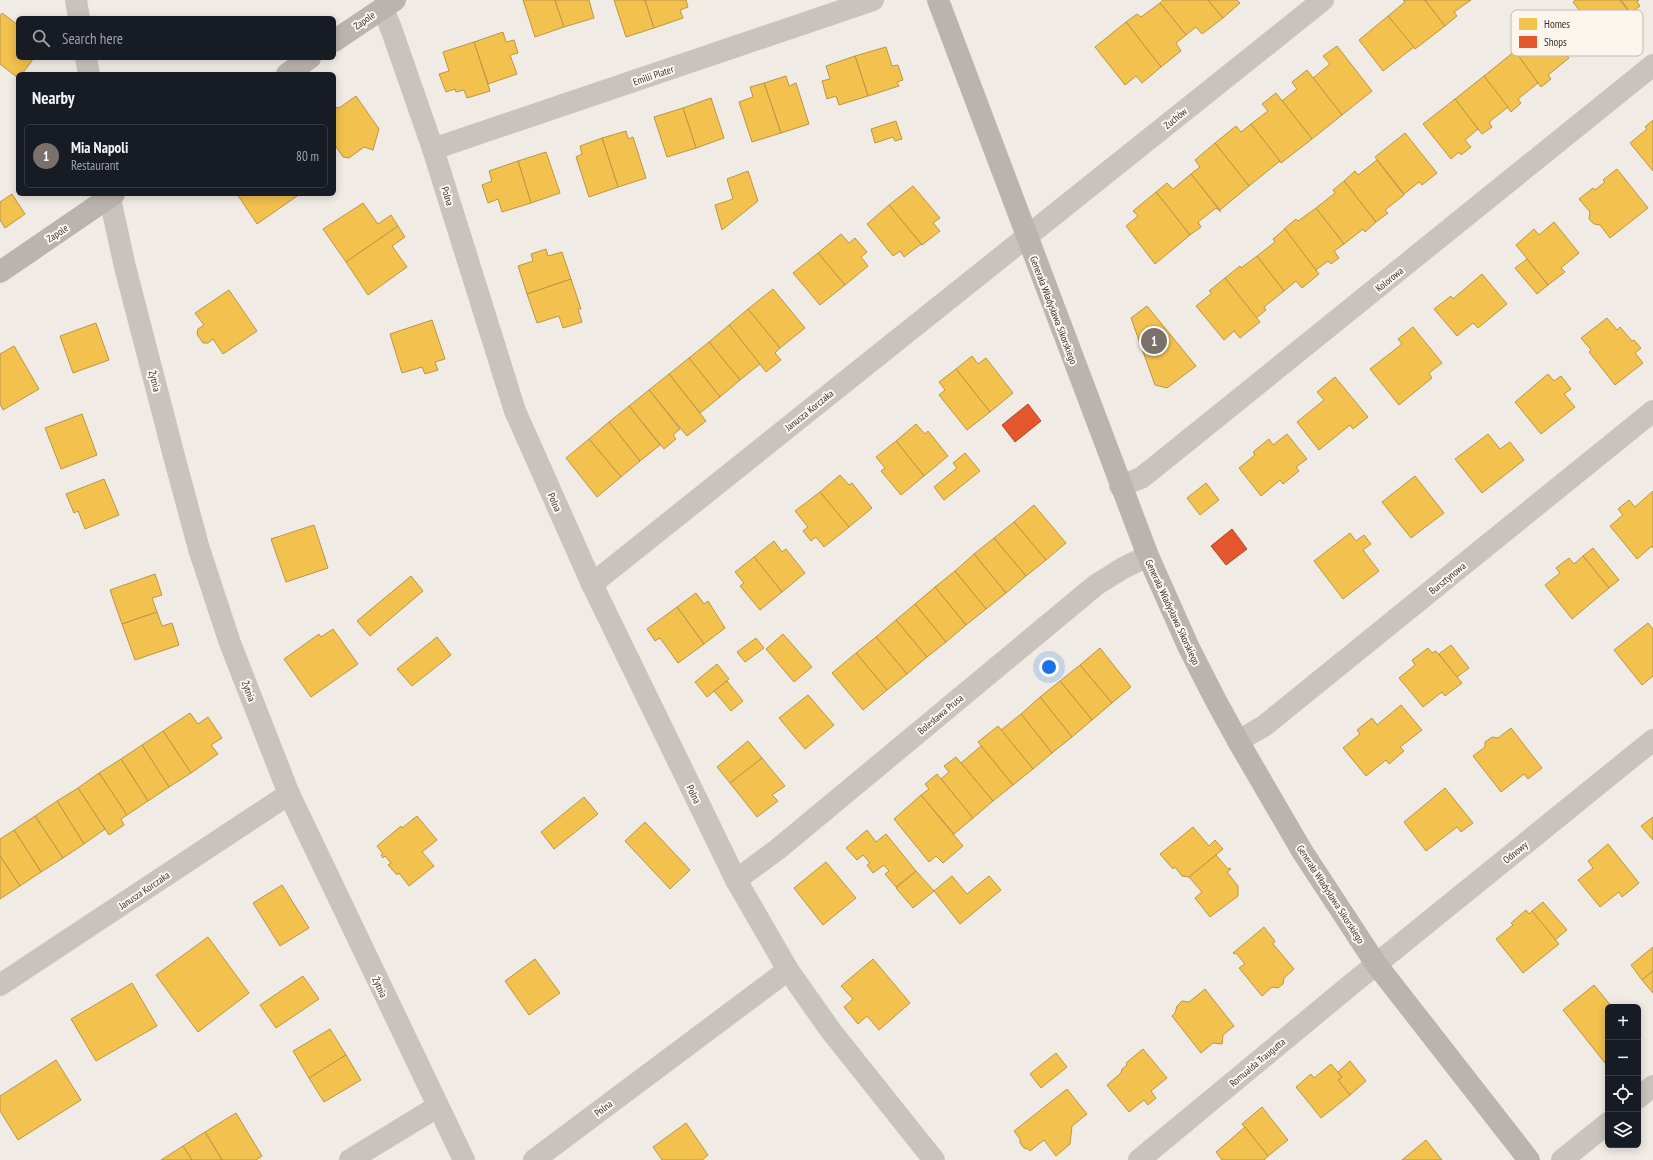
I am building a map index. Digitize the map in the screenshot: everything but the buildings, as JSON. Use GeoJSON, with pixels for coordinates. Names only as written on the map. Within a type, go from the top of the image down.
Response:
{"type":"FeatureCollection","features":[{"type":"Feature","properties":{"kind":"street"},"geometry":{"type":"LineString","coordinates":[[76,0],[79,16]]}},
{"type":"Feature","properties":{"kind":"street","name":"Emilii Plater"},"geometry":{"type":"LineString","coordinates":[[433,149],[873,0]]}},
{"type":"Feature","properties":{"kind":"street","name":"Generała Władysława Sikorskiego"},"geometry":{"type":"LineString","coordinates":[[938,0],[1120,486],[1148,556],[1189,648],[1238,742],[1302,851],[1376,964],[1529,1160]]}},
{"type":"Feature","properties":{"kind":"street","name":"Zuchów"},"geometry":{"type":"LineString","coordinates":[[1026,236],[1323,0]]}},
{"type":"Feature","properties":{"kind":"street","name":"Polna"},"geometry":{"type":"LineString","coordinates":[[389,4],[392,31],[433,149],[515,412],[592,584],[736,880],[788,970],[831,1031],[934,1160]]}},
{"type":"Feature","properties":{"kind":"street","name":"Zapole"},"geometry":{"type":"LineString","coordinates":[[336,40],[389,4]]}},
{"type":"Feature","properties":{"kind":"street"},"geometry":{"type":"LineString","coordinates":[[86,60],[89,72]]}},
{"type":"Feature","properties":{"kind":"street"},"geometry":{"type":"LineString","coordinates":[[290,72],[307,60]]}},
{"type":"Feature","properties":{"kind":"street","name":"Kolorowa"},"geometry":{"type":"LineString","coordinates":[[1120,486],[1141,478],[1150,472],[1653,65]]}},
{"type":"Feature","properties":{"kind":"street","name":"Zapole"},"geometry":{"type":"LineString","coordinates":[[0,272],[110,196]]}},
{"type":"Feature","properties":{"kind":"street","name":"Żytnia"},"geometry":{"type":"LineString","coordinates":[[111,196],[125,267],[199,549],[230,643],[289,794],[437,1107],[464,1160]]}},
{"type":"Feature","properties":{"kind":"street","name":"Janusza Korczaka"},"geometry":{"type":"LineString","coordinates":[[592,584],[1026,236]]}},
{"type":"Feature","properties":{"kind":"street","name":"Bursztynowa"},"geometry":{"type":"LineString","coordinates":[[1238,742],[1270,721],[1653,411]]}},
{"type":"Feature","properties":{"kind":"street","name":"Bolesława Prusa"},"geometry":{"type":"LineString","coordinates":[[736,880],[778,849],[1096,585],[1123,568],[1148,556]]}},
{"type":"Feature","properties":{"kind":"street","name":"Odnowy"},"geometry":{"type":"LineString","coordinates":[[1376,964],[1653,740]]}},
{"type":"Feature","properties":{"kind":"street","name":"Janusza Korczaka"},"geometry":{"type":"LineString","coordinates":[[0,985],[289,794]]}},
{"type":"Feature","properties":{"kind":"street","name":"Romualda Traugutta"},"geometry":{"type":"LineString","coordinates":[[1139,1160],[1376,964]]}},
{"type":"Feature","properties":{"kind":"street","name":"Polna"},"geometry":{"type":"LineString","coordinates":[[534,1160],[788,970]]}},
{"type":"Feature","properties":{"kind":"street"},"geometry":{"type":"LineString","coordinates":[[1641,1096],[1653,1086]]}},
{"type":"Feature","properties":{"kind":"street"},"geometry":{"type":"LineString","coordinates":[[350,1160],[437,1107]]}},
{"type":"Feature","properties":{"kind":"street"},"geometry":{"type":"LineString","coordinates":[[1562,1160],[1605,1125]]}},
{"type":"Feature","properties":{"kind":"place","name":"Mia Napoli"},"geometry":{"type":"Point","coordinates":[1154,341]}}]}
